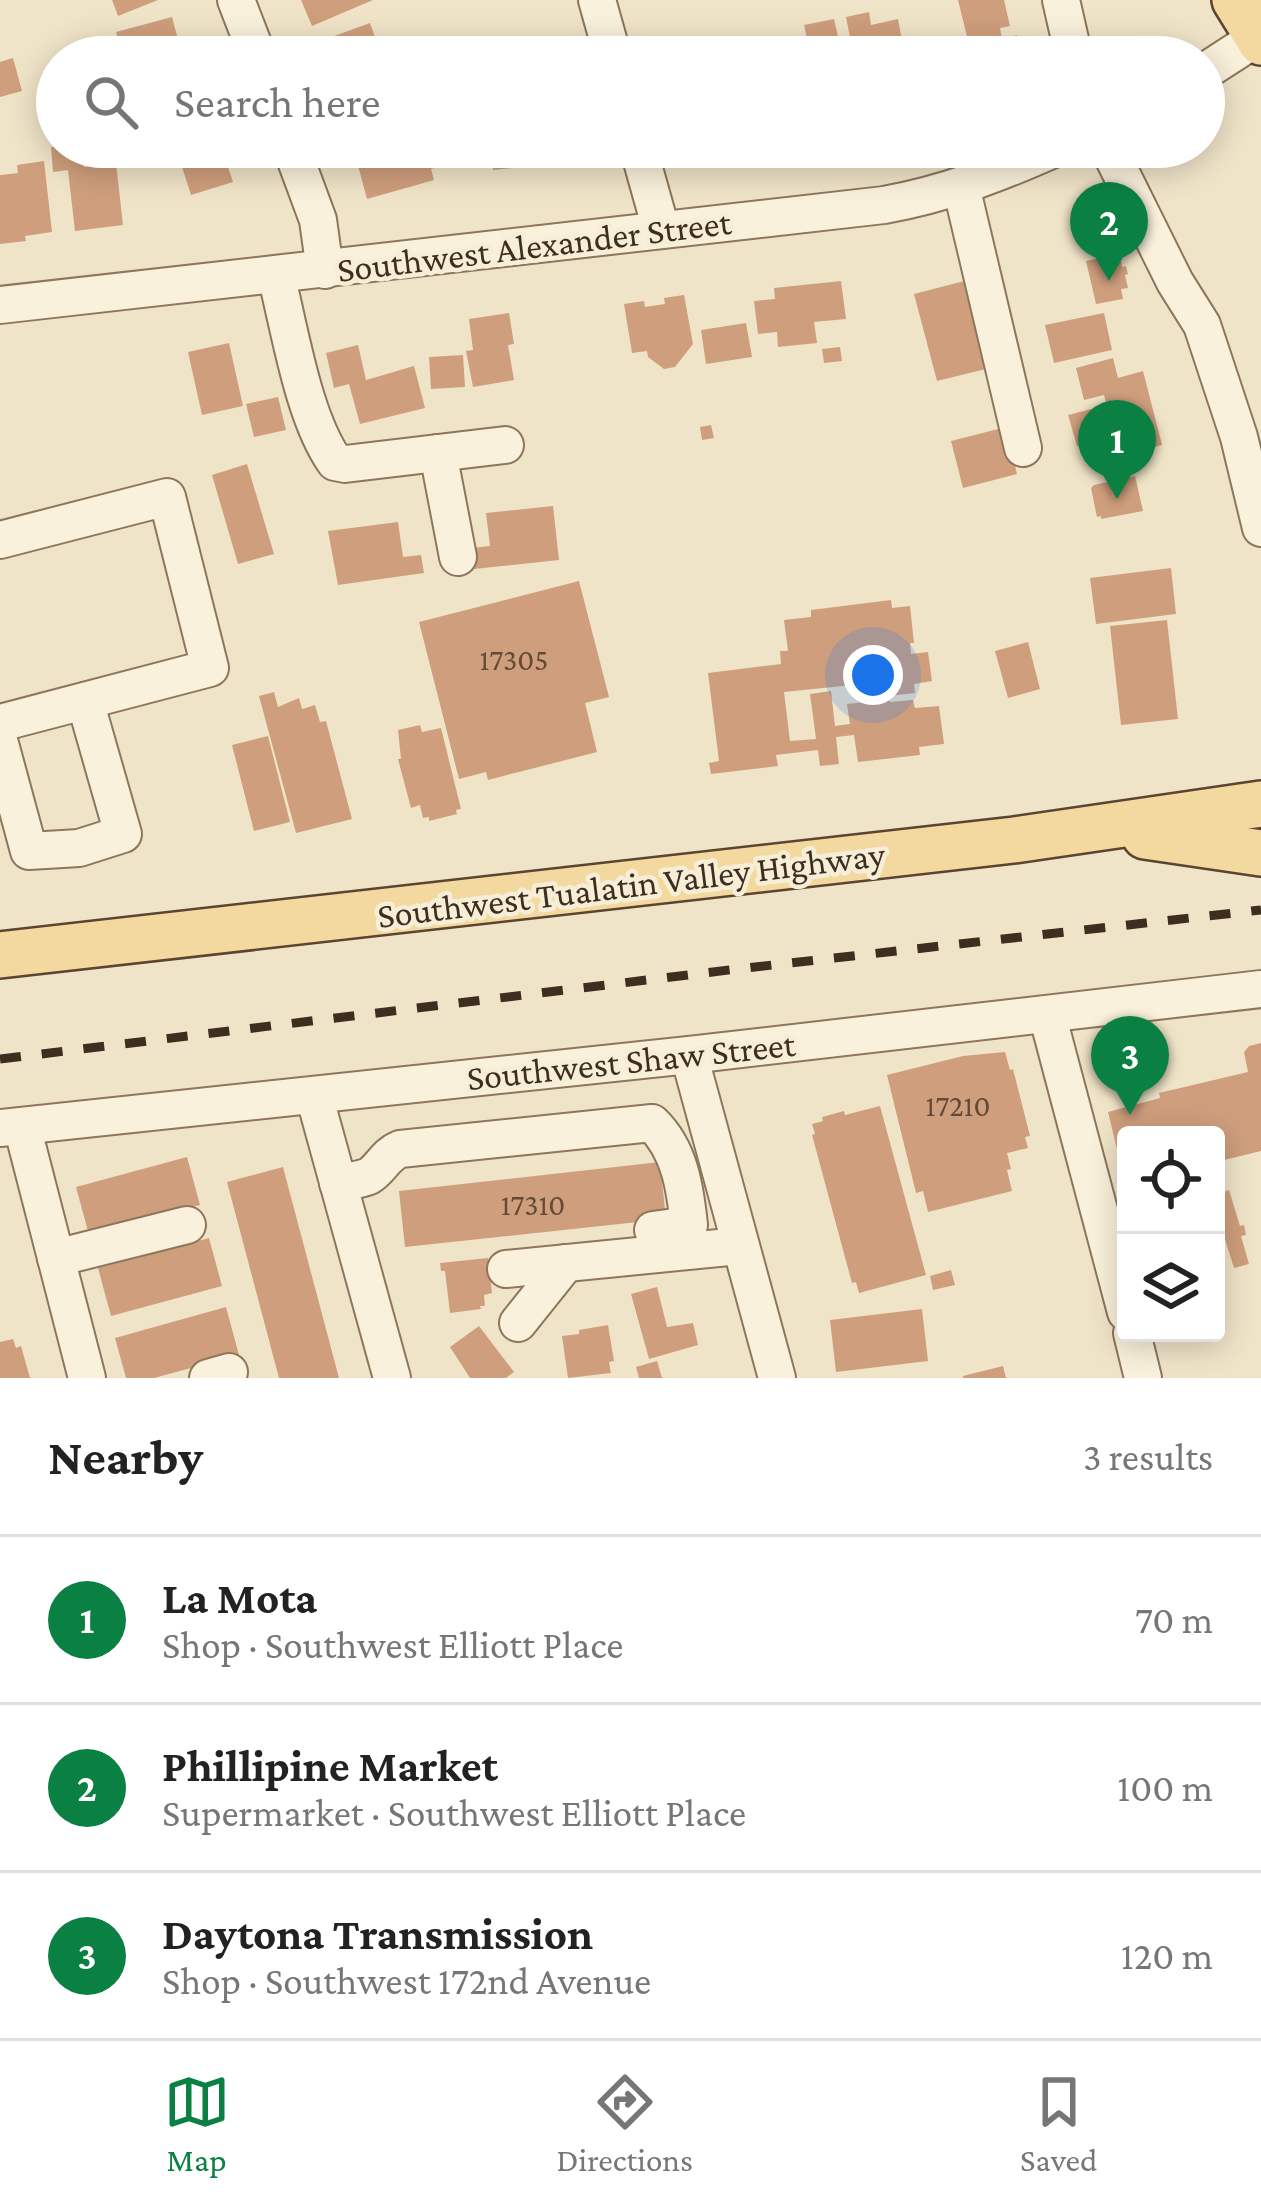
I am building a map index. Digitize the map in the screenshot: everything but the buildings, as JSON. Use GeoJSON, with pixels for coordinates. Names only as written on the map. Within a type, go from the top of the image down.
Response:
{"type":"FeatureCollection","features":[{"type":"Feature","properties":{"kind":"main road","name":"Southwest Tualatin Valley Highway"},"geometry":{"type":"LineString","coordinates":[[0,955],[1100,829],[1261,804]]}},
{"type":"Feature","properties":{"kind":"main road"},"geometry":{"type":"LineString","coordinates":[[1100,829],[1261,853]]}},
{"type":"Feature","properties":{"kind":"street"},"geometry":{"type":"LineString","coordinates":[[236,0],[250,36]]}},
{"type":"Feature","properties":{"kind":"street"},"geometry":{"type":"LineString","coordinates":[[597,0],[607,36]]}},
{"type":"Feature","properties":{"kind":"street"},"geometry":{"type":"LineString","coordinates":[[1061,0],[1069,36]]}},
{"type":"Feature","properties":{"kind":"street"},"geometry":{"type":"LineString","coordinates":[[1225,51],[1251,26]]}},
{"type":"Feature","properties":{"kind":"street"},"geometry":{"type":"LineString","coordinates":[[299,168],[318,220],[326,270]]}},
{"type":"Feature","properties":{"kind":"street"},"geometry":{"type":"LineString","coordinates":[[644,168],[661,229]]}},
{"type":"Feature","properties":{"kind":"street","name":"Southwest Alexander Street"},"geometry":{"type":"LineString","coordinates":[[0,305],[884,205],[1010,168]]}},
{"type":"Feature","properties":{"kind":"street"},"geometry":{"type":"LineString","coordinates":[[1118,168],[1202,325],[1239,437],[1261,527]]}},
{"type":"Feature","properties":{"kind":"street"},"geometry":{"type":"LineString","coordinates":[[961,186],[1023,448]]}},
{"type":"Feature","properties":{"kind":"street"},"geometry":{"type":"LineString","coordinates":[[276,275],[313,420],[335,462],[505,445]]}},
{"type":"Feature","properties":{"kind":"street"},"geometry":{"type":"LineString","coordinates":[[438,453],[458,557]]}},
{"type":"Feature","properties":{"kind":"street"},"geometry":{"type":"LineString","coordinates":[[0,540],[167,497],[210,668],[0,723]]}},
{"type":"Feature","properties":{"kind":"street"},"geometry":{"type":"LineString","coordinates":[[0,744],[29,851],[79,848],[123,834],[85,701]]}},
{"type":"Feature","properties":{"kind":"street","name":"Southwest Shaw Street"},"geometry":{"type":"LineString","coordinates":[[11,1127],[1261,989]]}},
{"type":"Feature","properties":{"kind":"street"},"geometry":{"type":"LineString","coordinates":[[1047,1014],[1117,1278]]}},
{"type":"Feature","properties":{"kind":"street"},"geometry":{"type":"LineString","coordinates":[[689,1054],[777,1378]]}},
{"type":"Feature","properties":{"kind":"street"},"geometry":{"type":"LineString","coordinates":[[618,1126],[626,1103],[621,1061]]}},
{"type":"Feature","properties":{"kind":"street"},"geometry":{"type":"LineString","coordinates":[[314,1095],[392,1378]]}},
{"type":"Feature","properties":{"kind":"street"},"geometry":{"type":"LineString","coordinates":[[338,1183],[365,1178],[400,1149],[652,1123],[672,1148],[679,1166],[689,1225],[652,1230]]}},
{"type":"Feature","properties":{"kind":"street"},"geometry":{"type":"LineString","coordinates":[[11,1127],[56,1258],[87,1378]]}},
{"type":"Feature","properties":{"kind":"street"},"geometry":{"type":"LineString","coordinates":[[56,1258],[187,1225]]}},
{"type":"Feature","properties":{"kind":"street"},"geometry":{"type":"LineString","coordinates":[[506,1269],[578,1273],[739,1246]]}},
{"type":"Feature","properties":{"kind":"street"},"geometry":{"type":"LineString","coordinates":[[518,1324],[578,1273]]}},
{"type":"Feature","properties":{"kind":"street"},"geometry":{"type":"LineString","coordinates":[[1134,1342],[1143,1378]]}},
{"type":"Feature","properties":{"kind":"railway"},"geometry":{"type":"LineString","coordinates":[[0,1059],[1261,910]]}},
{"type":"Feature","properties":{"kind":"place","name":"Phillipine Market"},"geometry":{"type":"Point","coordinates":[1109,281]}},
{"type":"Feature","properties":{"kind":"place","name":"La Mota"},"geometry":{"type":"Point","coordinates":[1117,499]}},
{"type":"Feature","properties":{"kind":"place","name":"Daytona Transmission"},"geometry":{"type":"Point","coordinates":[1130,1115]}}]}
